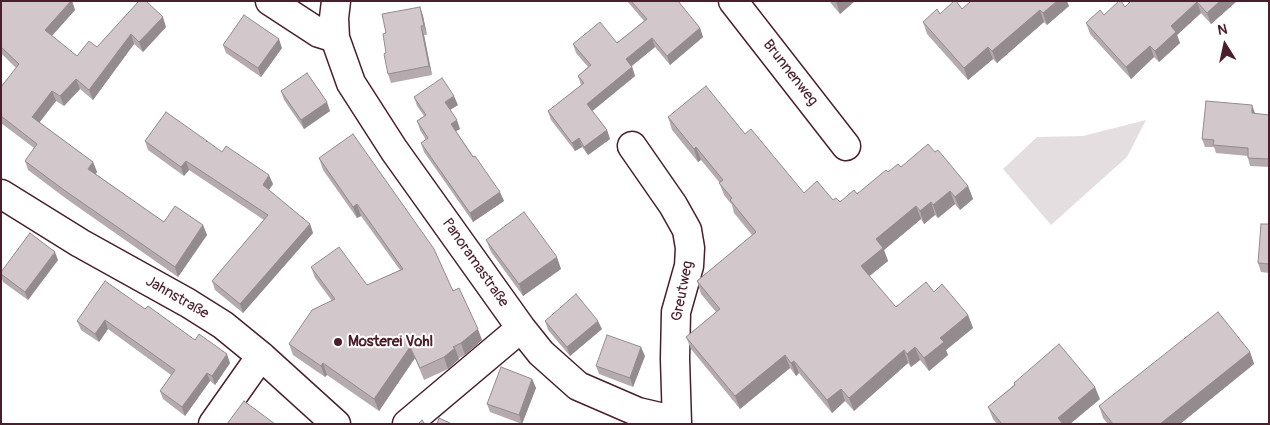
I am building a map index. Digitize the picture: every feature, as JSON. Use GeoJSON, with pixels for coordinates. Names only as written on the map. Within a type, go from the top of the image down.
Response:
{"type":"FeatureCollection","features":[{"type":"Feature","properties":{"kind":"street"},"geometry":{"type":"LineString","coordinates":[[270,1],[319,33],[335,38]]}},
{"type":"Feature","properties":{"kind":"street","name":"Panoramastraße"},"geometry":{"type":"LineString","coordinates":[[336,1],[334,18],[335,38],[351,83],[394,150],[521,328],[541,353],[578,386],[638,412],[677,422]]}},
{"type":"Feature","properties":{"kind":"street","name":"Brunnenweg"},"geometry":{"type":"LineString","coordinates":[[733,1],[846,146]]}},
{"type":"Feature","properties":{"kind":"street","name":"Greutweg"},"geometry":{"type":"LineString","coordinates":[[632,146],[673,205],[687,230],[690,248],[689,266],[676,312],[677,422]]}},
{"type":"Feature","properties":{"kind":"street","name":"Jahnstraße"},"geometry":{"type":"LineString","coordinates":[[1,194],[80,243],[188,303],[222,325],[261,356],[336,424]]}},
{"type":"Feature","properties":{"kind":"street"},"geometry":{"type":"LineString","coordinates":[[407,424],[521,328]]}},
{"type":"Feature","properties":{"kind":"street"},"geometry":{"type":"LineString","coordinates":[[213,424],[261,356]]}},
{"type":"Feature","properties":{"kind":"shaded area"},"geometry":{"type":"Polygon","coordinates":[[[1146,120],[1127,157],[1051,225],[1003,169],[1037,137],[1083,136],[1146,120]]]}},
{"type":"Feature","properties":{"kind":"building"},"geometry":{"type":"Polygon","coordinates":[[[1,1],[71,1],[45,30],[77,56],[89,41],[97,47],[139,1],[146,1],[163,17],[139,42],[131,34],[89,90],[76,79],[60,96],[52,91],[32,117],[93,162],[88,169],[164,222],[175,206],[203,225],[175,267],[25,161],[37,144],[1,116],[1,87],[19,64],[1,47],[1,1]]]}},
{"type":"Feature","properties":{"kind":"building"},"geometry":{"type":"Polygon","coordinates":[[[631,1],[678,1],[700,28],[667,56],[652,38],[626,59],[632,67],[587,104],[607,130],[584,147],[579,138],[572,143],[548,111],[584,83],[578,76],[591,65],[573,44],[600,22],[617,43],[647,19],[631,1]]]}},
{"type":"Feature","properties":{"kind":"building"},"geometry":{"type":"Polygon","coordinates":[[[954,1],[962,9],[971,1],[1057,1],[1043,13],[1040,10],[992,51],[988,47],[964,68],[923,22],[937,9],[940,14],[954,1]]]}},
{"type":"Feature","properties":{"kind":"building"},"geometry":{"type":"Polygon","coordinates":[[[1119,1],[1125,7],[1131,1],[1220,1],[1207,13],[1197,2],[1171,26],[1176,32],[1155,51],[1150,46],[1126,67],[1086,23],[1100,10],[1104,15],[1119,1]]]}},
{"type":"Feature","properties":{"kind":"building"},"geometry":{"type":"Polygon","coordinates":[[[420,7],[424,26],[421,26],[429,66],[388,74],[383,34],[386,33],[382,14],[420,7]]]}},
{"type":"Feature","properties":{"kind":"building"},"geometry":{"type":"Polygon","coordinates":[[[244,15],[279,39],[258,68],[223,45],[244,15]]]}},
{"type":"Feature","properties":{"kind":"building"},"geometry":{"type":"Polygon","coordinates":[[[307,73],[327,102],[301,120],[281,91],[307,73]]]}},
{"type":"Feature","properties":{"kind":"building"},"geometry":{"type":"Polygon","coordinates":[[[442,78],[454,96],[445,102],[457,120],[451,124],[500,192],[470,213],[421,143],[428,138],[417,121],[426,115],[414,97],[442,78]]]}},
{"type":"Feature","properties":{"kind":"building"},"geometry":{"type":"Polygon","coordinates":[[[706,86],[745,134],[751,129],[804,193],[817,181],[833,200],[836,198],[840,202],[854,190],[857,194],[886,170],[888,172],[898,164],[901,167],[928,144],[935,152],[938,150],[968,186],[955,197],[950,191],[933,205],[931,202],[920,211],[916,206],[876,239],[883,248],[861,266],[896,307],[926,282],[934,292],[942,284],[968,315],[940,338],[944,342],[924,358],[915,347],[907,354],[904,350],[849,398],[841,389],[827,400],[794,361],[791,363],[785,355],[735,396],[686,337],[720,309],[697,281],[756,232],[719,183],[723,180],[668,117],[706,86]]]}},
{"type":"Feature","properties":{"kind":"building"},"geometry":{"type":"Polygon","coordinates":[[[1206,101],[1252,105],[1252,113],[1269,115],[1269,159],[1248,158],[1248,148],[1213,145],[1214,140],[1202,139],[1206,101]]]}},
{"type":"Feature","properties":{"kind":"building"},"geometry":{"type":"Polygon","coordinates":[[[166,112],[222,152],[226,146],[269,175],[263,185],[310,224],[240,304],[212,281],[268,215],[186,161],[181,167],[145,141],[166,112]]]}},
{"type":"Feature","properties":{"kind":"building"},"geometry":{"type":"Polygon","coordinates":[[[353,134],[434,249],[453,291],[459,288],[478,329],[453,347],[455,348],[444,357],[420,368],[410,347],[374,399],[323,363],[321,366],[289,344],[312,310],[335,299],[311,267],[339,247],[367,285],[403,269],[357,204],[353,207],[319,158],[353,134]]]}},
{"type":"Feature","properties":{"kind":"building"},"geometry":{"type":"Polygon","coordinates":[[[524,212],[557,257],[519,284],[486,240],[524,212]]]}},
{"type":"Feature","properties":{"kind":"building"},"geometry":{"type":"Polygon","coordinates":[[[1261,224],[1269,224],[1269,264],[1258,263],[1261,224]]]}},
{"type":"Feature","properties":{"kind":"building"},"geometry":{"type":"Polygon","coordinates":[[[30,233],[55,252],[25,292],[1,274],[1,272],[30,233]]]}},
{"type":"Feature","properties":{"kind":"building"},"geometry":{"type":"Polygon","coordinates":[[[105,281],[145,309],[148,306],[195,340],[199,334],[227,354],[212,376],[207,373],[182,407],[160,391],[175,370],[105,320],[95,334],[77,321],[105,281]]]}},
{"type":"Feature","properties":{"kind":"building"},"geometry":{"type":"Polygon","coordinates":[[[576,294],[598,321],[567,347],[545,321],[576,294]]]}},
{"type":"Feature","properties":{"kind":"building"},"geometry":{"type":"Polygon","coordinates":[[[1218,312],[1250,352],[1160,424],[1113,424],[1099,406],[1218,312]]]}},
{"type":"Feature","properties":{"kind":"building"},"geometry":{"type":"Polygon","coordinates":[[[607,335],[641,347],[630,378],[596,366],[607,335]]]}},
{"type":"Feature","properties":{"kind":"building"},"geometry":{"type":"Polygon","coordinates":[[[1059,344],[1095,387],[1058,418],[1063,424],[1002,424],[988,407],[1059,344]]]}},
{"type":"Feature","properties":{"kind":"building"},"geometry":{"type":"Polygon","coordinates":[[[501,367],[532,379],[519,415],[487,404],[501,367]]]}},
{"type":"Feature","properties":{"kind":"building"},"geometry":{"type":"Polygon","coordinates":[[[244,401],[275,424],[227,424],[244,401]]]}},
{"type":"Feature","properties":{"kind":"building"},"geometry":{"type":"Polygon","coordinates":[[[439,418],[452,424],[437,424],[439,418]]]}},
{"type":"Feature","properties":{"kind":"place","name":"Mosterei Vohl"},"geometry":{"type":"Point","coordinates":[338,342]}}]}
